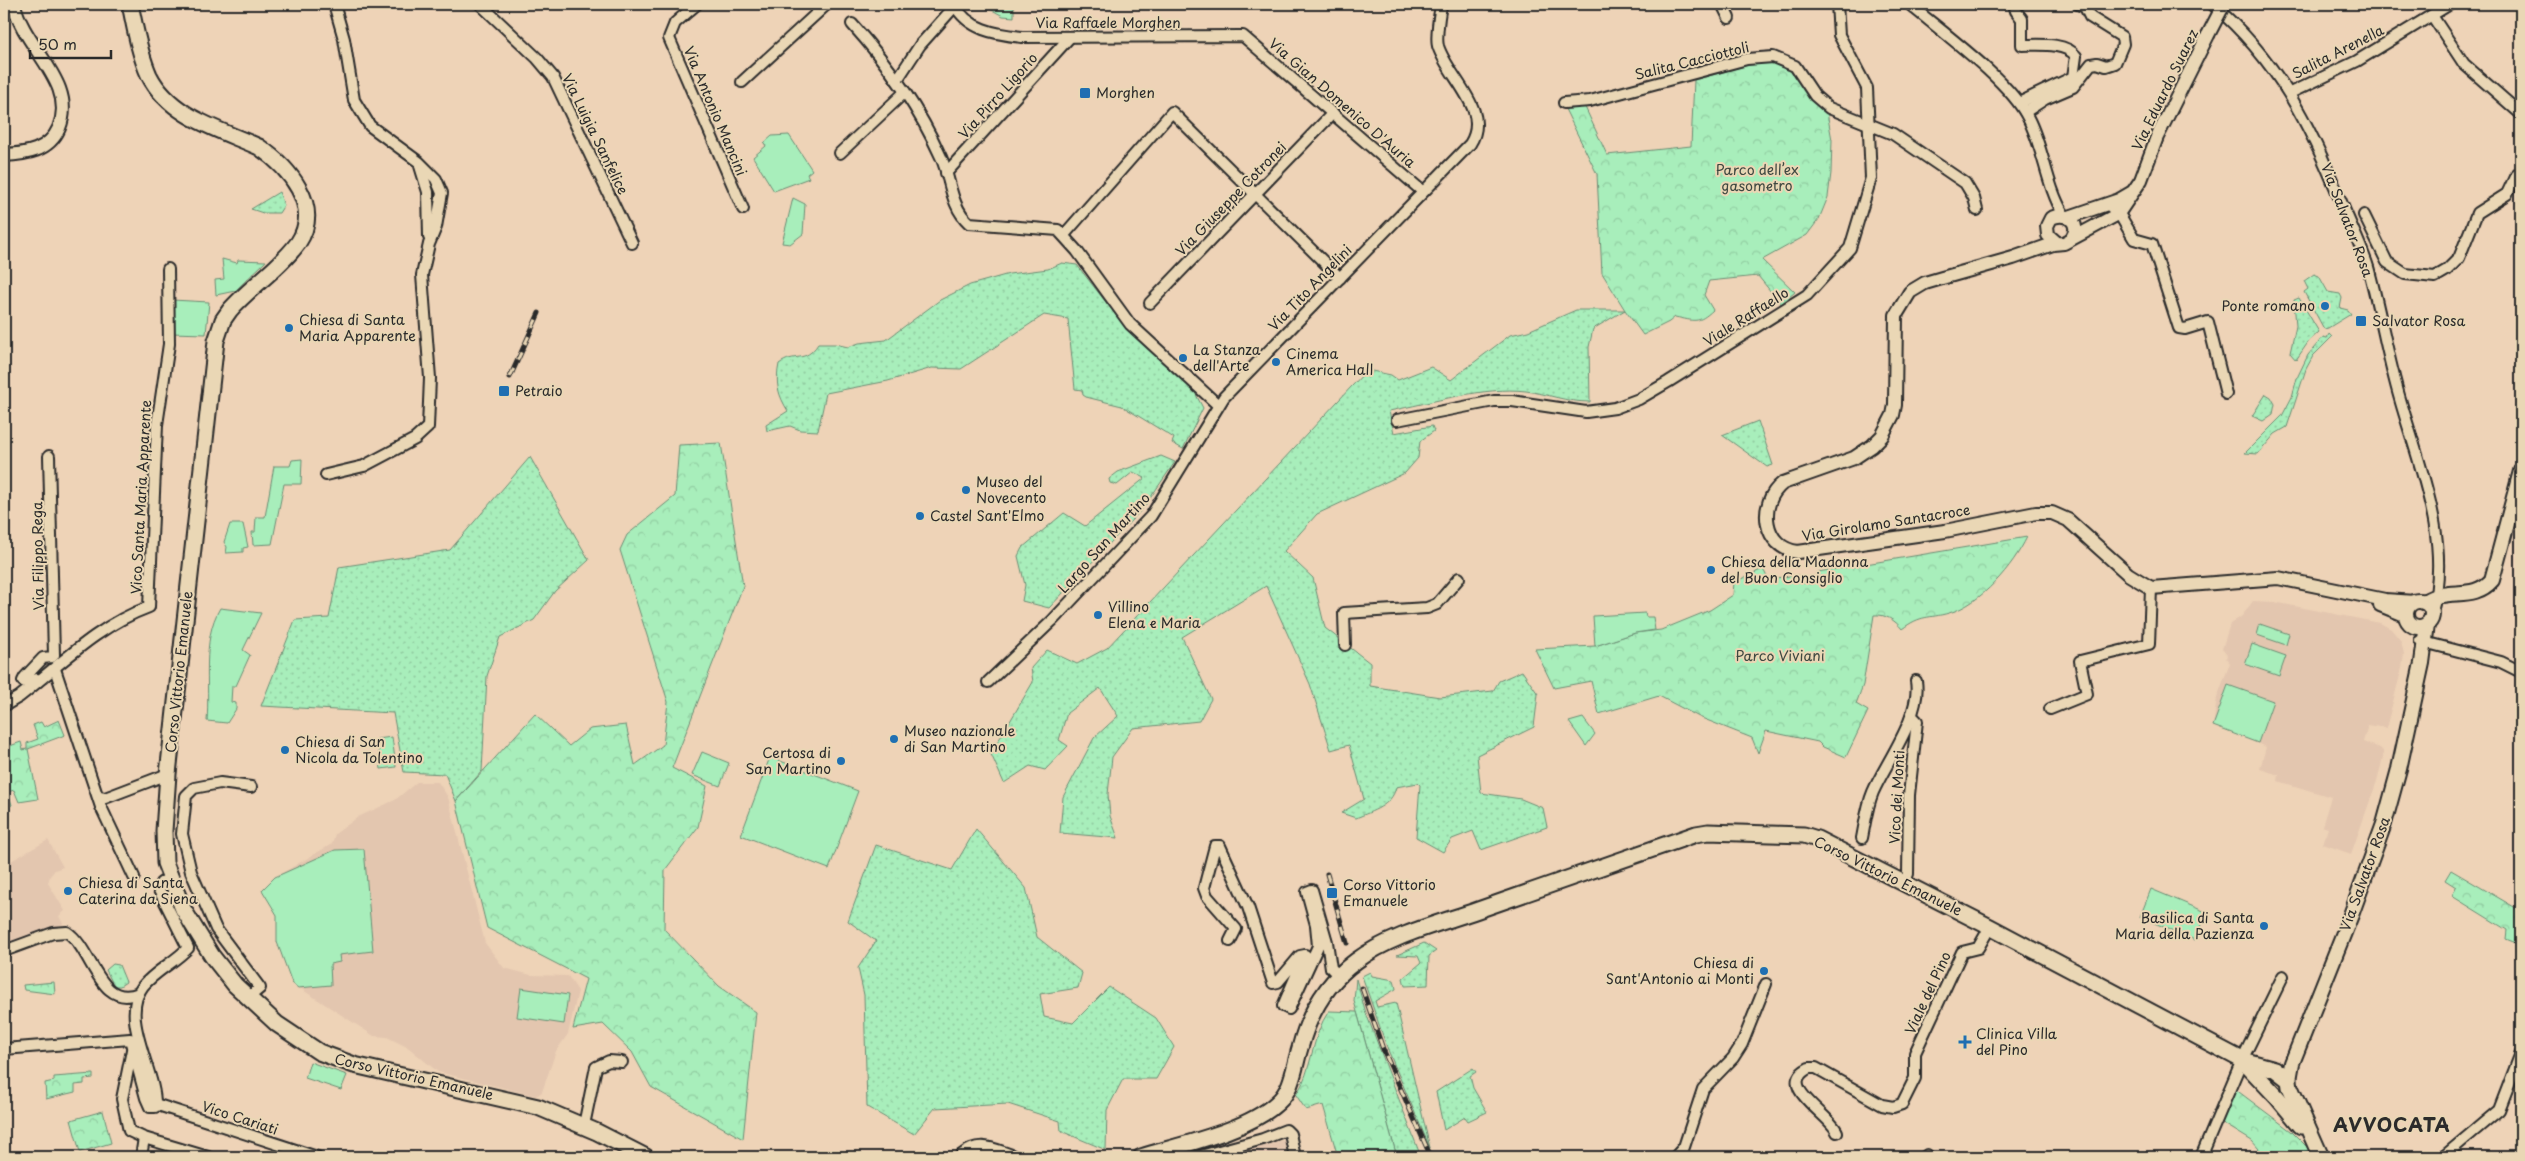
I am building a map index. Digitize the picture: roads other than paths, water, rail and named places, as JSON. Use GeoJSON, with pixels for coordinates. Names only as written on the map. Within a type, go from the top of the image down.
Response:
{"type":"FeatureCollection","features":[{"type":"Feature","properties":{"kind":"main road","name":"Corso Vittorio Emanuele"},"geometry":{"type":"LineString","coordinates":[[130,4],[146,67],[161,93],[169,102],[188,116],[259,147],[268,154],[294,179],[306,208],[305,226],[297,245],[238,301],[222,320],[218,329],[168,774],[164,863],[169,878],[193,927],[212,956],[248,998],[270,1019],[296,1038],[341,1062],[520,1102],[584,1126],[646,1157]]}},
{"type":"Feature","properties":{"kind":"main road"},"geometry":{"type":"LineString","coordinates":[[2427,607],[2423,626],[2410,621],[2409,606],[2427,607],[2480,591],[2492,580],[2521,471]]}},
{"type":"Feature","properties":{"kind":"main road","name":"Via Salvator Rosa"},"geometry":{"type":"LineString","coordinates":[[2289,1080],[2292,1063],[2351,915],[2384,824],[2399,769],[2422,662],[2422,642],[2427,607]]}},
{"type":"Feature","properties":{"kind":"main road","name":"Via Salvator Rosa"},"geometry":{"type":"LineString","coordinates":[[2410,621],[2422,642]]}},
{"type":"Feature","properties":{"kind":"main road","name":"Corso Vittorio Emanuele"},"geometry":{"type":"LineString","coordinates":[[1140,1157],[1164,1154],[1244,1123],[1278,1103],[1290,1086],[1314,1008],[1339,976],[1370,952],[1413,933],[1696,834],[1804,836],[1832,845],[1990,927],[2247,1065]]}},
{"type":"Feature","properties":{"kind":"main road"},"geometry":{"type":"LineString","coordinates":[[2247,1065],[2272,1080],[2282,1082],[2289,1080],[2290,1087],[2318,1151]]}},
{"type":"Feature","properties":{"kind":"main road"},"geometry":{"type":"LineString","coordinates":[[2247,1065],[2277,1097],[2318,1151]]}},
{"type":"Feature","properties":{"kind":"main road"},"geometry":{"type":"LineString","coordinates":[[963,1157],[972,1150],[980,1148],[1010,1157]]}},
{"type":"Feature","properties":{"kind":"street"},"geometry":{"type":"LineString","coordinates":[[4,155],[33,151],[47,144],[59,127],[63,106],[59,86],[27,37],[14,4]]}},
{"type":"Feature","properties":{"kind":"street"},"geometry":{"type":"LineString","coordinates":[[326,475],[364,466],[415,440],[428,427],[429,372],[422,275],[429,244],[428,192],[419,162],[370,126],[354,100],[344,39],[334,4]]}},
{"type":"Feature","properties":{"kind":"street","name":"Via Luigia Sanfelice"},"geometry":{"type":"LineString","coordinates":[[480,4],[537,58],[554,77],[632,243]]}},
{"type":"Feature","properties":{"kind":"street","name":"Via Antonio Mancini"},"geometry":{"type":"LineString","coordinates":[[697,4],[675,23],[669,38],[743,209]]}},
{"type":"Feature","properties":{"kind":"street"},"geometry":{"type":"LineString","coordinates":[[742,82],[827,4]]}},
{"type":"Feature","properties":{"kind":"street","name":"Via Tito Angelini"},"geometry":{"type":"LineString","coordinates":[[1218,405],[1470,144],[1476,134],[1478,124],[1475,113],[1437,45],[1442,4]]}},
{"type":"Feature","properties":{"kind":"street"},"geometry":{"type":"LineString","coordinates":[[1722,4],[1729,18]]}},
{"type":"Feature","properties":{"kind":"street","name":"Viale Raffaello"},"geometry":{"type":"LineString","coordinates":[[1397,420],[1494,401],[1512,401],[1586,412],[1615,408],[1639,399],[1668,382],[1807,295],[1850,248],[1871,178],[1866,88],[1839,35],[1837,4]]}},
{"type":"Feature","properties":{"kind":"street"},"geometry":{"type":"LineString","coordinates":[[1909,4],[1987,70],[2019,103],[2025,112],[2049,184],[2067,216],[2075,226],[2072,238]]}},
{"type":"Feature","properties":{"kind":"street"},"geometry":{"type":"LineString","coordinates":[[2014,4],[2016,11],[2022,19],[2022,45],[2059,46],[2073,52],[2076,56],[2073,77],[2019,103]]}},
{"type":"Feature","properties":{"kind":"street"},"geometry":{"type":"LineString","coordinates":[[2025,112],[2045,99],[2074,87],[2091,64],[2106,66],[2115,63],[2123,44],[2122,36],[2090,17],[2085,7],[2078,4]]}},
{"type":"Feature","properties":{"kind":"street","name":"Via Salvator Rosa"},"geometry":{"type":"LineString","coordinates":[[2212,4],[2238,26],[2290,93],[2322,156],[2367,265],[2396,386],[2435,524],[2427,607]]}},
{"type":"Feature","properties":{"kind":"street","name":"Via Eduardo Suarez"},"geometry":{"type":"LineString","coordinates":[[2118,214],[2135,190],[2157,136],[2224,4]]}},
{"type":"Feature","properties":{"kind":"street","name":"Salita Arenella"},"geometry":{"type":"LineString","coordinates":[[2290,93],[2356,62],[2433,17],[2450,4]]}},
{"type":"Feature","properties":{"kind":"street"},"geometry":{"type":"LineString","coordinates":[[897,80],[920,45],[955,5]]}},
{"type":"Feature","properties":{"kind":"street","name":"Via Raffaele Morghen"},"geometry":{"type":"LineString","coordinates":[[955,5],[965,19],[989,33],[1022,37],[1243,36]]}},
{"type":"Feature","properties":{"kind":"street"},"geometry":{"type":"LineString","coordinates":[[2433,17],[2464,64],[2521,114]]}},
{"type":"Feature","properties":{"kind":"street"},"geometry":{"type":"LineString","coordinates":[[852,24],[877,52],[905,92],[942,158],[959,214],[969,223],[1058,230],[1064,234],[1130,324],[1218,405]]}},
{"type":"Feature","properties":{"kind":"street","name":"Via Gian Domenico D'Auria"},"geometry":{"type":"LineString","coordinates":[[1243,36],[1422,192]]}},
{"type":"Feature","properties":{"kind":"street","name":"Via Pirro Ligorio"},"geometry":{"type":"LineString","coordinates":[[946,173],[1070,37]]}},
{"type":"Feature","properties":{"kind":"street","name":"Salita Cacciottoli"},"geometry":{"type":"LineString","coordinates":[[1564,103],[1590,102],[1746,59],[1773,57],[1795,66],[1815,96],[1829,108],[1893,134],[1964,183],[1974,198],[1977,210]]}},
{"type":"Feature","properties":{"kind":"street"},"geometry":{"type":"LineString","coordinates":[[840,153],[905,92]]}},
{"type":"Feature","properties":{"kind":"street"},"geometry":{"type":"LineString","coordinates":[[1064,234],[1172,112],[1340,278]]}},
{"type":"Feature","properties":{"kind":"street","name":"Via Giuseppe Cotronei"},"geometry":{"type":"LineString","coordinates":[[1150,303],[1332,113]]}},
{"type":"Feature","properties":{"kind":"street"},"geometry":{"type":"LineString","coordinates":[[2364,215],[2387,262],[2405,274],[2435,277],[2447,270],[2458,258],[2478,212],[2507,194],[2515,177],[2521,171]]}},
{"type":"Feature","properties":{"kind":"street"},"geometry":{"type":"LineString","coordinates":[[2049,184],[2051,218],[2047,226],[2052,238],[2064,243],[2118,214]]}},
{"type":"Feature","properties":{"kind":"street"},"geometry":{"type":"LineString","coordinates":[[2051,218],[2067,216],[2108,204],[2135,190]]}},
{"type":"Feature","properties":{"kind":"street"},"geometry":{"type":"LineString","coordinates":[[2108,204],[2118,214],[2134,239],[2152,244],[2178,328],[2208,322],[2226,394]]}},
{"type":"Feature","properties":{"kind":"street","name":"Via Girolamo Santacroce"},"geometry":{"type":"LineString","coordinates":[[2052,238],[2017,257],[1925,283],[1910,292],[1896,315],[1895,405],[1885,432],[1872,446],[1854,458],[1783,483],[1774,490],[1768,502],[1766,516],[1776,542],[1786,550],[1798,552],[1972,526],[2036,513],[2052,513],[2068,520],[2128,574],[2151,588]]}},
{"type":"Feature","properties":{"kind":"street","name":"Vico Santa Maria Apparente"},"geometry":{"type":"LineString","coordinates":[[55,669],[71,653],[124,616],[149,608],[156,425],[169,344],[168,269]]}},
{"type":"Feature","properties":{"kind":"street","name":"Largo San Martino"},"geometry":{"type":"LineString","coordinates":[[988,682],[1052,621],[1151,516],[1187,461],[1218,405]]}},
{"type":"Feature","properties":{"kind":"street","name":"Via Filippo Rega"},"geometry":{"type":"LineString","coordinates":[[49,456],[54,654],[52,657],[43,658],[25,677],[24,681],[31,684],[48,668],[55,669]]}},
{"type":"Feature","properties":{"kind":"street"},"geometry":{"type":"LineString","coordinates":[[1345,646],[1344,613],[1427,608],[1437,604],[1459,578]]}},
{"type":"Feature","properties":{"kind":"street"},"geometry":{"type":"LineString","coordinates":[[2050,709],[2087,694],[2080,662],[2150,644],[2151,588],[2283,578],[2427,607]]}},
{"type":"Feature","properties":{"kind":"street"},"geometry":{"type":"LineString","coordinates":[[2263,579],[2385,606],[2410,621]]}},
{"type":"Feature","properties":{"kind":"street"},"geometry":{"type":"LineString","coordinates":[[2422,642],[2501,662],[2521,672]]}},
{"type":"Feature","properties":{"kind":"street"},"geometry":{"type":"LineString","coordinates":[[4,706],[55,669],[110,828],[134,876]]}},
{"type":"Feature","properties":{"kind":"street"},"geometry":{"type":"LineString","coordinates":[[1862,838],[1872,795],[1911,715],[1917,689],[1916,681]]}},
{"type":"Feature","properties":{"kind":"street","name":"Vico dei Monti"},"geometry":{"type":"LineString","coordinates":[[1902,882],[1908,874],[1909,795],[1917,721],[1911,715]]}},
{"type":"Feature","properties":{"kind":"street"},"geometry":{"type":"LineString","coordinates":[[99,797],[105,798],[168,774]]}},
{"type":"Feature","properties":{"kind":"street"},"geometry":{"type":"LineString","coordinates":[[248,998],[260,988],[216,929],[191,872],[182,834],[186,796],[194,788],[220,783],[251,787]]}},
{"type":"Feature","properties":{"kind":"street"},"geometry":{"type":"LineString","coordinates":[[1230,941],[1236,929],[1207,896],[1204,888],[1210,874],[1215,846],[1220,846],[1248,907],[1273,982],[1278,982],[1300,956],[1305,955],[1283,1006],[1288,1009],[1318,946],[1316,925],[1307,892],[1312,890],[1327,942],[1330,968],[1339,976]]}},
{"type":"Feature","properties":{"kind":"street"},"geometry":{"type":"LineString","coordinates":[[4,1049],[130,1039],[146,1098],[152,1108],[155,1104],[136,1028],[135,1014],[140,993],[146,983],[188,948],[159,890],[161,883],[169,878]]}},
{"type":"Feature","properties":{"kind":"street","name":"Viale del Pino"},"geometry":{"type":"LineString","coordinates":[[1837,1132],[1834,1124],[1800,1094],[1798,1087],[1801,1075],[1809,1068],[1816,1068],[1882,1105],[1893,1107],[1902,1104],[1916,1078],[1915,1053],[1962,952],[1976,949],[1990,927]]}},
{"type":"Feature","properties":{"kind":"street"},"geometry":{"type":"LineString","coordinates":[[4,951],[53,933],[68,932],[77,941],[109,990],[120,996],[140,993]]}},
{"type":"Feature","properties":{"kind":"street"},"geometry":{"type":"LineString","coordinates":[[2200,1157],[2247,1065],[2283,976]]}},
{"type":"Feature","properties":{"kind":"street"},"geometry":{"type":"LineString","coordinates":[[1675,1157],[1684,1147],[1703,1089],[1740,1050],[1766,984]]}},
{"type":"Feature","properties":{"kind":"street"},"geometry":{"type":"LineString","coordinates":[[133,1047],[122,1099],[129,1131],[144,1138],[208,1157]]}},
{"type":"Feature","properties":{"kind":"street"},"geometry":{"type":"LineString","coordinates":[[2443,1157],[2498,1110],[2521,1053]]}},
{"type":"Feature","properties":{"kind":"street"},"geometry":{"type":"LineString","coordinates":[[584,1126],[596,1067],[609,1061],[622,1062]]}},
{"type":"Feature","properties":{"kind":"street","name":"Vico Cariati"},"geometry":{"type":"LineString","coordinates":[[155,1104],[317,1157]]}},
{"type":"Feature","properties":{"kind":"street"},"geometry":{"type":"LineString","coordinates":[[1197,1157],[1263,1139],[1286,1130],[1290,1134],[1295,1157]]}},
{"type":"Feature","properties":{"kind":"street"},"geometry":{"type":"LineString","coordinates":[[141,1157],[144,1138]]}},
{"type":"Feature","properties":{"kind":"railway"},"geometry":{"type":"LineString","coordinates":[[510,377],[539,313]]}},
{"type":"Feature","properties":{"kind":"railway"},"geometry":{"type":"LineString","coordinates":[[1327,874],[1347,943]]}},
{"type":"Feature","properties":{"kind":"railway"},"geometry":{"type":"LineString","coordinates":[[1362,988],[1383,1049],[1431,1157]]}},
{"type":"Feature","properties":{"kind":"place","name":"Morghen"},"geometry":{"type":"Point","coordinates":[1085,93]}},
{"type":"Feature","properties":{"kind":"place","name":"Ponte romano"},"geometry":{"type":"Point","coordinates":[2325,306]}},
{"type":"Feature","properties":{"kind":"place","name":"Salvator Rosa"},"geometry":{"type":"Point","coordinates":[2361,321]}},
{"type":"Feature","properties":{"kind":"place","name":"Chiesa di Santa Maria Apparente"},"geometry":{"type":"Point","coordinates":[289,328]}},
{"type":"Feature","properties":{"kind":"place","name":"La Stanza dell'Arte"},"geometry":{"type":"Point","coordinates":[1183,358]}},
{"type":"Feature","properties":{"kind":"place","name":"Cinema America Hall"},"geometry":{"type":"Point","coordinates":[1276,362]}},
{"type":"Feature","properties":{"kind":"place","name":"Petraio"},"geometry":{"type":"Point","coordinates":[504,391]}},
{"type":"Feature","properties":{"kind":"place","name":"Museo del Novecento"},"geometry":{"type":"Point","coordinates":[966,490]}},
{"type":"Feature","properties":{"kind":"place","name":"Castel Sant'Elmo"},"geometry":{"type":"Point","coordinates":[920,516]}},
{"type":"Feature","properties":{"kind":"place","name":"Chiesa della Madonna del Buon Consiglio"},"geometry":{"type":"Point","coordinates":[1711,570]}},
{"type":"Feature","properties":{"kind":"place","name":"Villino Elena e Maria"},"geometry":{"type":"Point","coordinates":[1098,615]}},
{"type":"Feature","properties":{"kind":"place","name":"Museo nazionale di San Martino"},"geometry":{"type":"Point","coordinates":[894,739]}},
{"type":"Feature","properties":{"kind":"place","name":"Chiesa di San Nicola da Tolentino"},"geometry":{"type":"Point","coordinates":[285,750]}},
{"type":"Feature","properties":{"kind":"place","name":"Certosa di San Martino"},"geometry":{"type":"Point","coordinates":[841,761]}},
{"type":"Feature","properties":{"kind":"place","name":"Chiesa di Santa Caterina da Siena"},"geometry":{"type":"Point","coordinates":[68,891]}},
{"type":"Feature","properties":{"kind":"place","name":"Corso Vittorio Emanuele"},"geometry":{"type":"Point","coordinates":[1332,893]}},
{"type":"Feature","properties":{"kind":"place","name":"Basilica di Santa Maria della Pazienza"},"geometry":{"type":"Point","coordinates":[2264,926]}},
{"type":"Feature","properties":{"kind":"place","name":"Chiesa di Sant'Antonio ai Monti"},"geometry":{"type":"Point","coordinates":[1764,971]}},
{"type":"Feature","properties":{"kind":"place","name":"Clinica Villa del Pino"},"geometry":{"type":"Point","coordinates":[1965,1042]}},
{"type":"Feature","properties":{"kind":"district","name":"AVVOCATA"},"geometry":{"type":"Point","coordinates":[2392,1125]}},
{"type":"Feature","properties":{"kind":"park label","name":"Parco dell’ex gasometro"},"geometry":{"type":"Point","coordinates":[1757,178]}},
{"type":"Feature","properties":{"kind":"park label","name":"Parco Viviani"},"geometry":{"type":"Point","coordinates":[1780,656]}}]}
